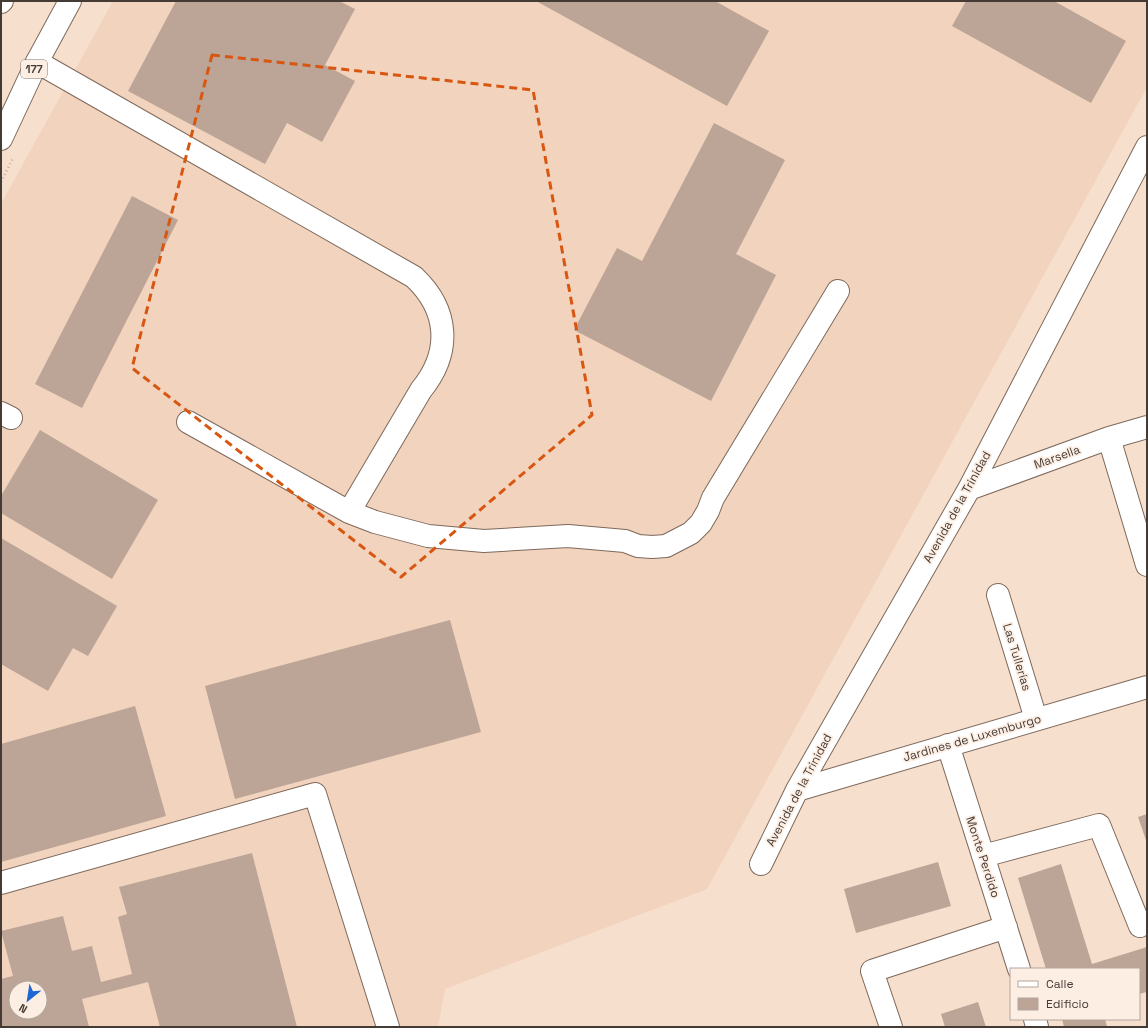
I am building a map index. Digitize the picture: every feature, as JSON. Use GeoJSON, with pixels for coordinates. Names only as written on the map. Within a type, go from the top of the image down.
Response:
{"type":"FeatureCollection","features":[{"type":"Feature","properties":{"kind":"street","name":"177"},"geometry":{"type":"LineString","coordinates":[[1,139],[38,62],[70,1]]}},
{"type":"Feature","properties":{"kind":"street"},"geometry":{"type":"LineString","coordinates":[[38,62],[414,277],[425,288],[434,301],[440,315],[442,330],[440,356],[430,380],[422,390],[349,512]]}},
{"type":"Feature","properties":{"kind":"street","name":"Avenida de la Trinidad"},"geometry":{"type":"LineString","coordinates":[[760,864],[797,790],[969,489],[1147,147]]}},
{"type":"Feature","properties":{"kind":"street"},"geometry":{"type":"LineString","coordinates":[[188,422],[349,512],[401,530],[456,539],[512,540],[568,536],[624,541],[638,546],[666,546],[691,533],[701,523],[713,498],[838,291]]}},
{"type":"Feature","properties":{"kind":"street","name":"Marsella"},"geometry":{"type":"LineString","coordinates":[[969,489],[1109,438],[1147,427]]}},
{"type":"Feature","properties":{"kind":"street"},"geometry":{"type":"LineString","coordinates":[[1109,438],[1147,565]]}},
{"type":"Feature","properties":{"kind":"street","name":"Las Tullerías"},"geometry":{"type":"LineString","coordinates":[[998,595],[1036,719]]}},
{"type":"Feature","properties":{"kind":"street","name":"Jardines de Luxemburgo"},"geometry":{"type":"LineString","coordinates":[[797,790],[1147,687]]}},
{"type":"Feature","properties":{"kind":"street","name":"Monte Perdido"},"geometry":{"type":"LineString","coordinates":[[948,745],[1019,968]]}},
{"type":"Feature","properties":{"kind":"street"},"geometry":{"type":"LineString","coordinates":[[1,883],[315,794],[388,1027]]}},
{"type":"Feature","properties":{"kind":"street"},"geometry":{"type":"LineString","coordinates":[[983,856],[1099,825],[1140,926]]}},
{"type":"Feature","properties":{"kind":"street"},"geometry":{"type":"LineString","coordinates":[[890,1027],[872,971],[1006,928]]}},
{"type":"Feature","properties":{"kind":"highlighted area"},"geometry":{"type":"Polygon","coordinates":[[[212,55],[533,90],[592,415],[401,577],[132,368],[212,55]]]}},
{"type":"Feature","properties":{"kind":"shaded area"},"geometry":{"type":"Polygon","coordinates":[[[113,1],[1147,1],[1147,87],[707,889],[445,989],[438,1027],[1,1027],[1,204],[113,1]]]}},
{"type":"Feature","properties":{"kind":"building"},"geometry":{"type":"Polygon","coordinates":[[[176,1],[339,1],[355,9],[325,65],[355,81],[322,142],[287,123],[265,164],[128,91],[176,1]]]}},
{"type":"Feature","properties":{"kind":"building"},"geometry":{"type":"Polygon","coordinates":[[[536,1],[715,1],[769,31],[727,106],[536,1]]]}},
{"type":"Feature","properties":{"kind":"building"},"geometry":{"type":"Polygon","coordinates":[[[966,1],[1054,1],[1126,41],[1091,103],[952,26],[966,1]]]}},
{"type":"Feature","properties":{"kind":"building"},"geometry":{"type":"Polygon","coordinates":[[[714,123],[785,160],[736,254],[776,275],[711,401],[574,330],[617,248],[642,261],[714,123]]]}},
{"type":"Feature","properties":{"kind":"building"},"geometry":{"type":"Polygon","coordinates":[[[132,196],[178,220],[82,408],[35,384],[132,196]]]}},
{"type":"Feature","properties":{"kind":"building"},"geometry":{"type":"Polygon","coordinates":[[[40,430],[158,500],[112,579],[1,513],[1,496],[40,430]]]}},
{"type":"Feature","properties":{"kind":"building"},"geometry":{"type":"Polygon","coordinates":[[[1,538],[117,606],[88,656],[73,648],[48,691],[1,664],[1,538]]]}},
{"type":"Feature","properties":{"kind":"building"},"geometry":{"type":"Polygon","coordinates":[[[450,620],[481,732],[235,799],[205,686],[450,620]]]}},
{"type":"Feature","properties":{"kind":"building"},"geometry":{"type":"Polygon","coordinates":[[[135,706],[166,816],[1,862],[1,744],[135,706]]]}},
{"type":"Feature","properties":{"kind":"building"},"geometry":{"type":"Polygon","coordinates":[[[1147,814],[1147,843],[1138,817],[1147,814]]]}},
{"type":"Feature","properties":{"kind":"building"},"geometry":{"type":"Polygon","coordinates":[[[252,853],[297,1027],[160,1027],[148,982],[82,999],[89,1027],[1,1027],[1,979],[13,976],[1,931],[63,916],[72,951],[92,946],[101,982],[132,974],[118,917],[127,914],[119,887],[252,853]]]}},
{"type":"Feature","properties":{"kind":"building"},"geometry":{"type":"Polygon","coordinates":[[[938,862],[951,906],[856,933],[844,889],[938,862]]]}},
{"type":"Feature","properties":{"kind":"building"},"geometry":{"type":"Polygon","coordinates":[[[1061,864],[1092,964],[1147,947],[1147,992],[1140,994],[1140,968],[1046,968],[1018,878],[1061,864]]]}},
{"type":"Feature","properties":{"kind":"building"},"geometry":{"type":"Polygon","coordinates":[[[978,1002],[986,1027],[945,1027],[941,1014],[978,1002]]]}},
{"type":"Feature","properties":{"kind":"building"},"geometry":{"type":"Polygon","coordinates":[[[1062,1020],[1105,1020],[1107,1027],[1064,1027],[1062,1020]]]}}]}
